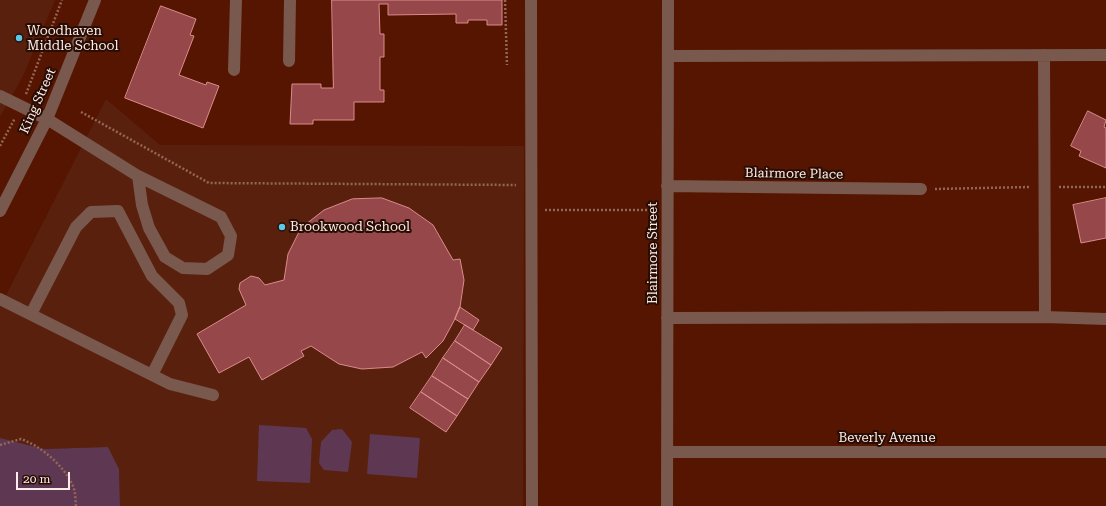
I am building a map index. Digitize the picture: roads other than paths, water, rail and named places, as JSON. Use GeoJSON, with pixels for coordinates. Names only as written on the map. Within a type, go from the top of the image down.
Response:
{"type":"FeatureCollection","features":[{"type":"Feature","properties":{"kind":"street","name":"King Street"},"geometry":{"type":"LineString","coordinates":[[0,210],[47,118],[95,0]]}},
{"type":"Feature","properties":{"kind":"street"},"geometry":{"type":"LineString","coordinates":[[234,70],[236,0]]}},
{"type":"Feature","properties":{"kind":"street"},"geometry":{"type":"LineString","coordinates":[[289,61],[290,0]]}},
{"type":"Feature","properties":{"kind":"street"},"geometry":{"type":"LineString","coordinates":[[532,0],[532,506]]}},
{"type":"Feature","properties":{"kind":"street","name":"Blairmore Street"},"geometry":{"type":"LineString","coordinates":[[667,506],[666,318],[668,0]]}},
{"type":"Feature","properties":{"kind":"street"},"geometry":{"type":"LineString","coordinates":[[1044,55],[1044,316]]}},
{"type":"Feature","properties":{"kind":"street"},"geometry":{"type":"LineString","coordinates":[[668,56],[1106,55]]}},
{"type":"Feature","properties":{"kind":"street"},"geometry":{"type":"LineString","coordinates":[[0,96],[47,118],[138,176],[221,217],[231,236],[228,255],[207,269],[183,268],[165,257],[149,228],[142,205],[138,176]]}},
{"type":"Feature","properties":{"kind":"street","name":"Blairmore Place"},"geometry":{"type":"LineString","coordinates":[[667,186],[920,189]]}},
{"type":"Feature","properties":{"kind":"street"},"geometry":{"type":"LineString","coordinates":[[31,314],[76,227],[92,212],[118,211],[152,276],[179,303],[182,315],[152,375]]}},
{"type":"Feature","properties":{"kind":"street"},"geometry":{"type":"LineString","coordinates":[[0,299],[170,384],[213,395]]}},
{"type":"Feature","properties":{"kind":"street"},"geometry":{"type":"LineString","coordinates":[[666,318],[1044,316],[1106,319]]}},
{"type":"Feature","properties":{"kind":"street","name":"Beverly Avenue"},"geometry":{"type":"LineString","coordinates":[[667,452],[1106,452]]}},
{"type":"Feature","properties":{"kind":"place","name":"Woodhaven Middle School"},"geometry":{"type":"Point","coordinates":[19,38]}},
{"type":"Feature","properties":{"kind":"place","name":"Brookwood School"},"geometry":{"type":"Point","coordinates":[282,227]}}]}
